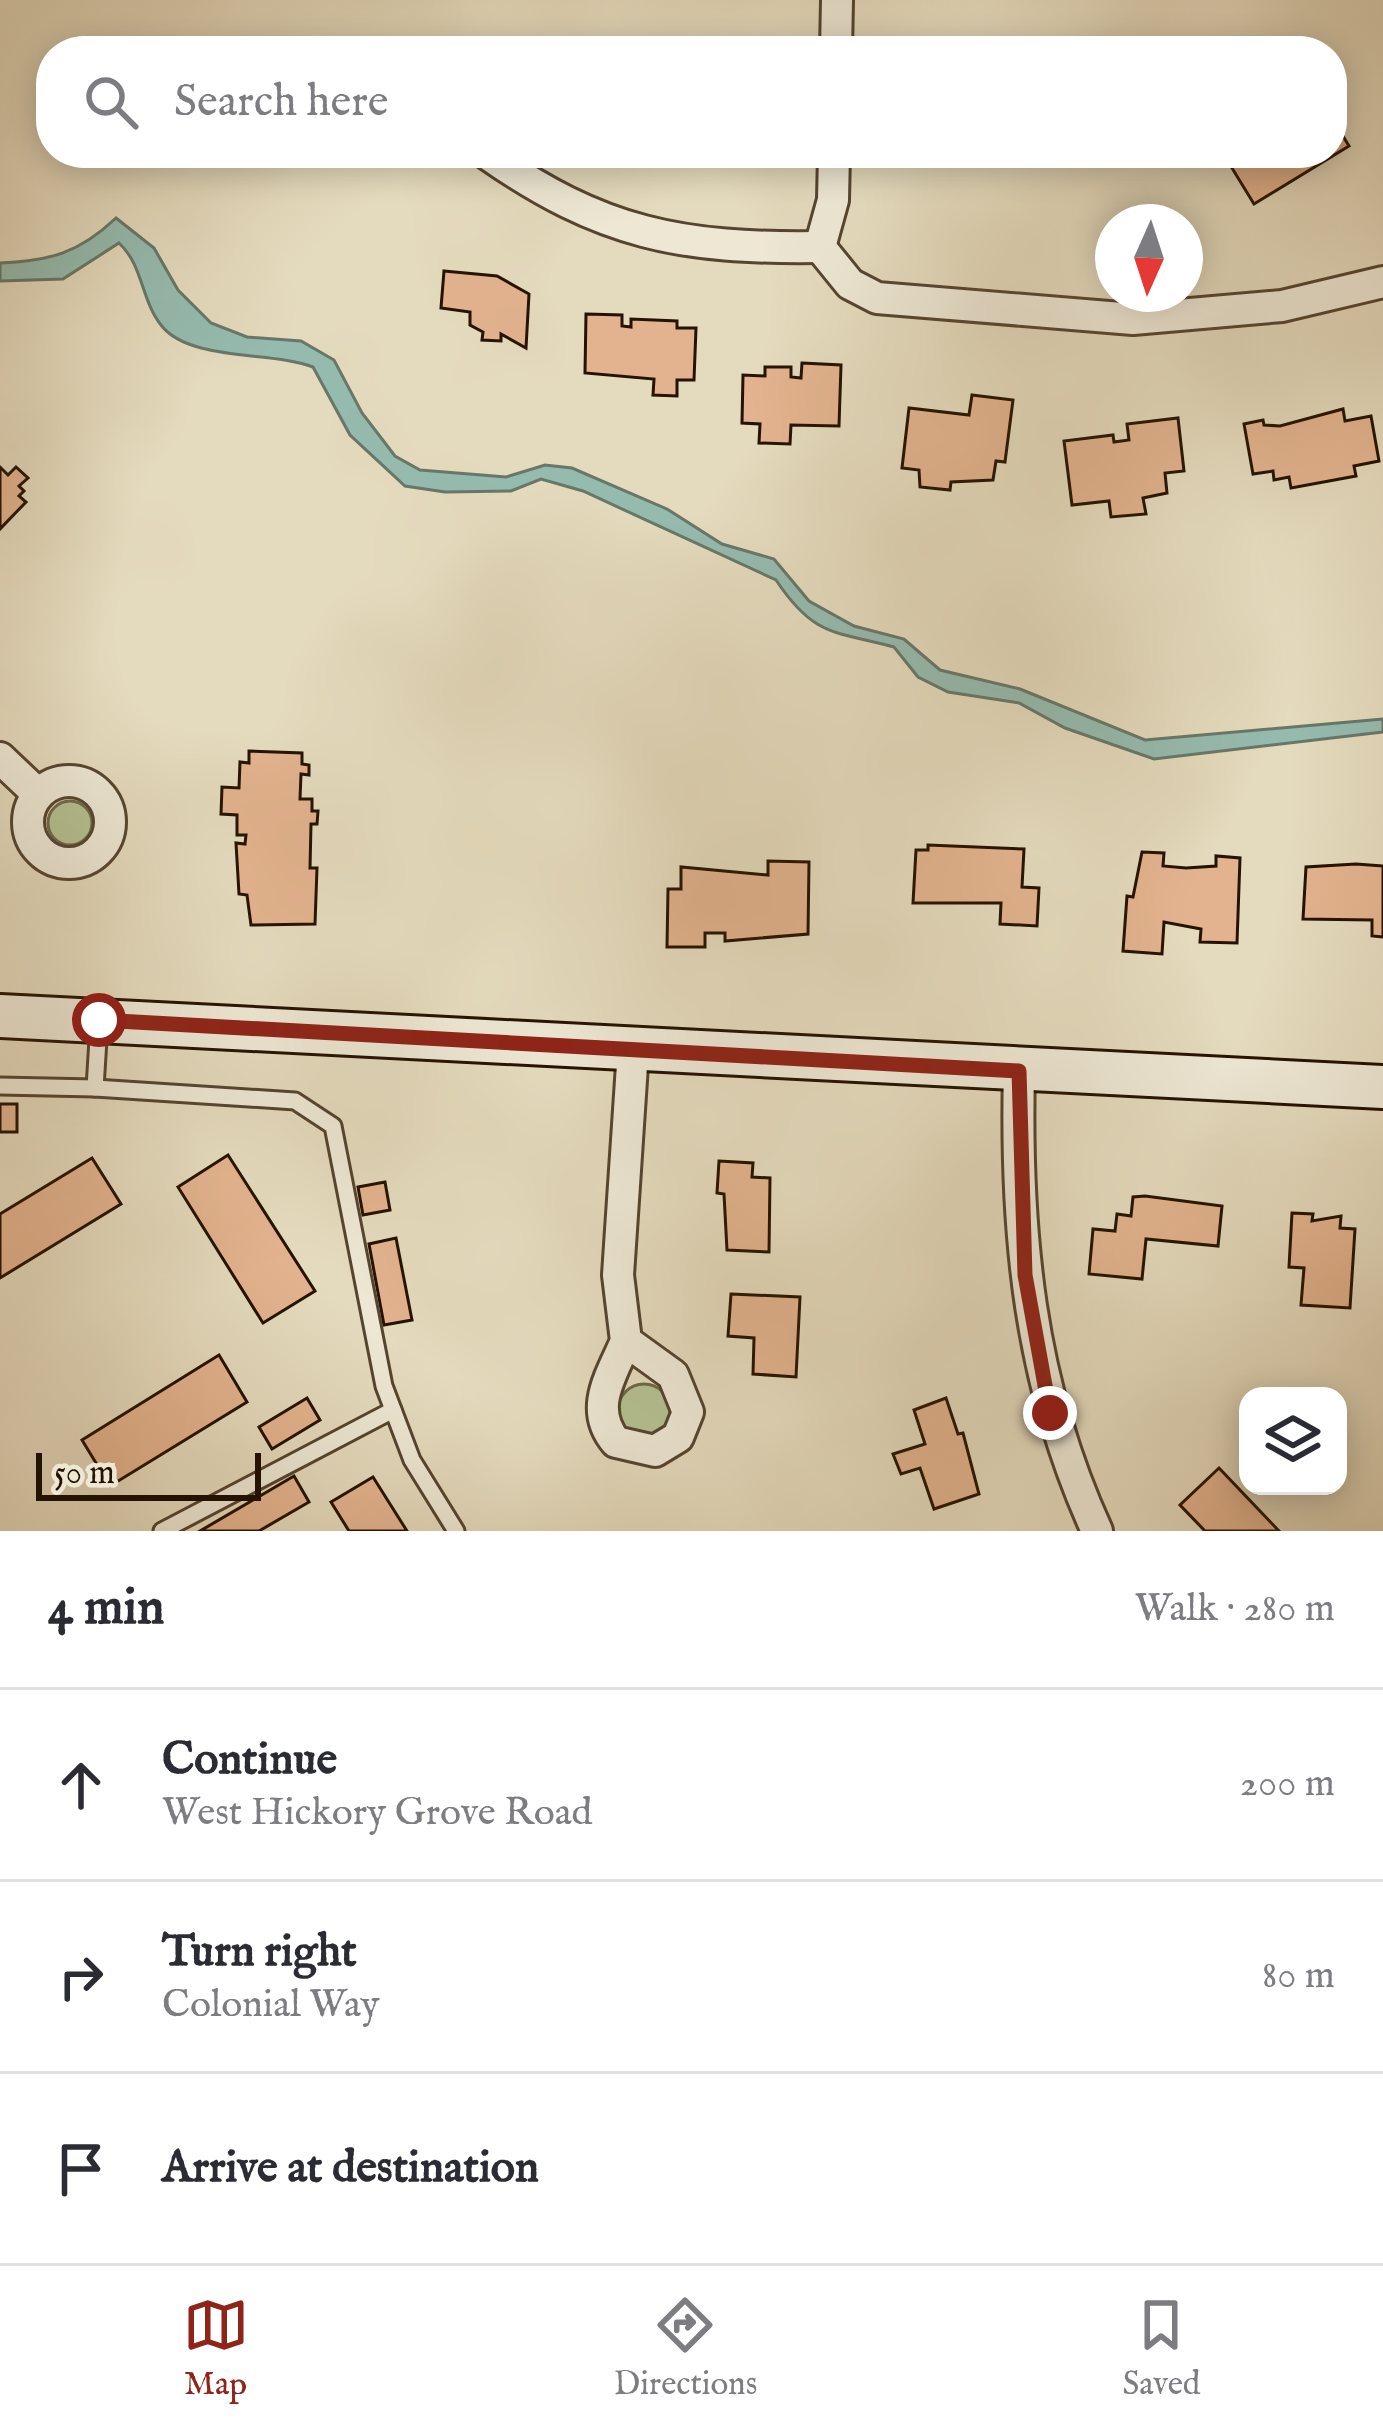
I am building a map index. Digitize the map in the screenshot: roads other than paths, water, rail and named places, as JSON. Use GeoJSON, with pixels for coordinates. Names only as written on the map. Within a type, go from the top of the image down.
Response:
{"type":"FeatureCollection","features":[{"type":"Feature","properties":{"kind":"street"},"geometry":{"type":"LineString","coordinates":[[836,36],[837,0]]}},
{"type":"Feature","properties":{"kind":"street"},"geometry":{"type":"LineString","coordinates":[[507,168],[543,194],[629,230],[705,243],[820,247],[850,284],[878,298],[1083,318],[1224,314],[1383,282]]}},
{"type":"Feature","properties":{"kind":"street"},"geometry":{"type":"LineString","coordinates":[[820,247],[833,200],[834,168]]}},
{"type":"Feature","properties":{"kind":"street"},"geometry":{"type":"LineString","coordinates":[[0,758],[38,794]]}},
{"type":"Feature","properties":{"kind":"street"},"geometry":{"type":"LineString","coordinates":[[0,1016],[1383,1087]]}},
{"type":"Feature","properties":{"kind":"street"},"geometry":{"type":"LineString","coordinates":[[626,1341],[618,1275],[633,1050]]}},
{"type":"Feature","properties":{"kind":"street"},"geometry":{"type":"LineString","coordinates":[[1019,1071],[1019,1175],[1032,1331],[1061,1450],[1096,1531]]}},
{"type":"Feature","properties":{"kind":"lane"},"geometry":{"type":"LineString","coordinates":[[95,1088],[99,1020]]}},
{"type":"Feature","properties":{"kind":"lane"},"geometry":{"type":"LineString","coordinates":[[0,1086],[295,1101],[333,1126],[393,1410],[412,1460],[456,1531]]}},
{"type":"Feature","properties":{"kind":"lane"},"geometry":{"type":"LineString","coordinates":[[162,1531],[393,1410]]}},
{"type":"Feature","properties":{"kind":"water"},"geometry":{"type":"Polygon","coordinates":[[[116,218],[154,248],[178,290],[211,323],[247,337],[301,341],[334,360],[362,413],[395,456],[420,470],[506,477],[545,465],[572,468],[667,509],[722,544],[774,559],[809,601],[854,626],[904,639],[940,670],[1020,689],[1145,740],[1383,719],[1383,732],[1154,759],[1065,728],[1019,703],[948,692],[918,677],[894,647],[840,634],[814,622],[776,580],[583,491],[541,479],[511,491],[445,492],[405,486],[350,435],[313,367],[211,350],[174,337],[154,315],[133,262],[119,243],[63,279],[0,281],[0,263],[63,253],[116,218]]]}}]}
